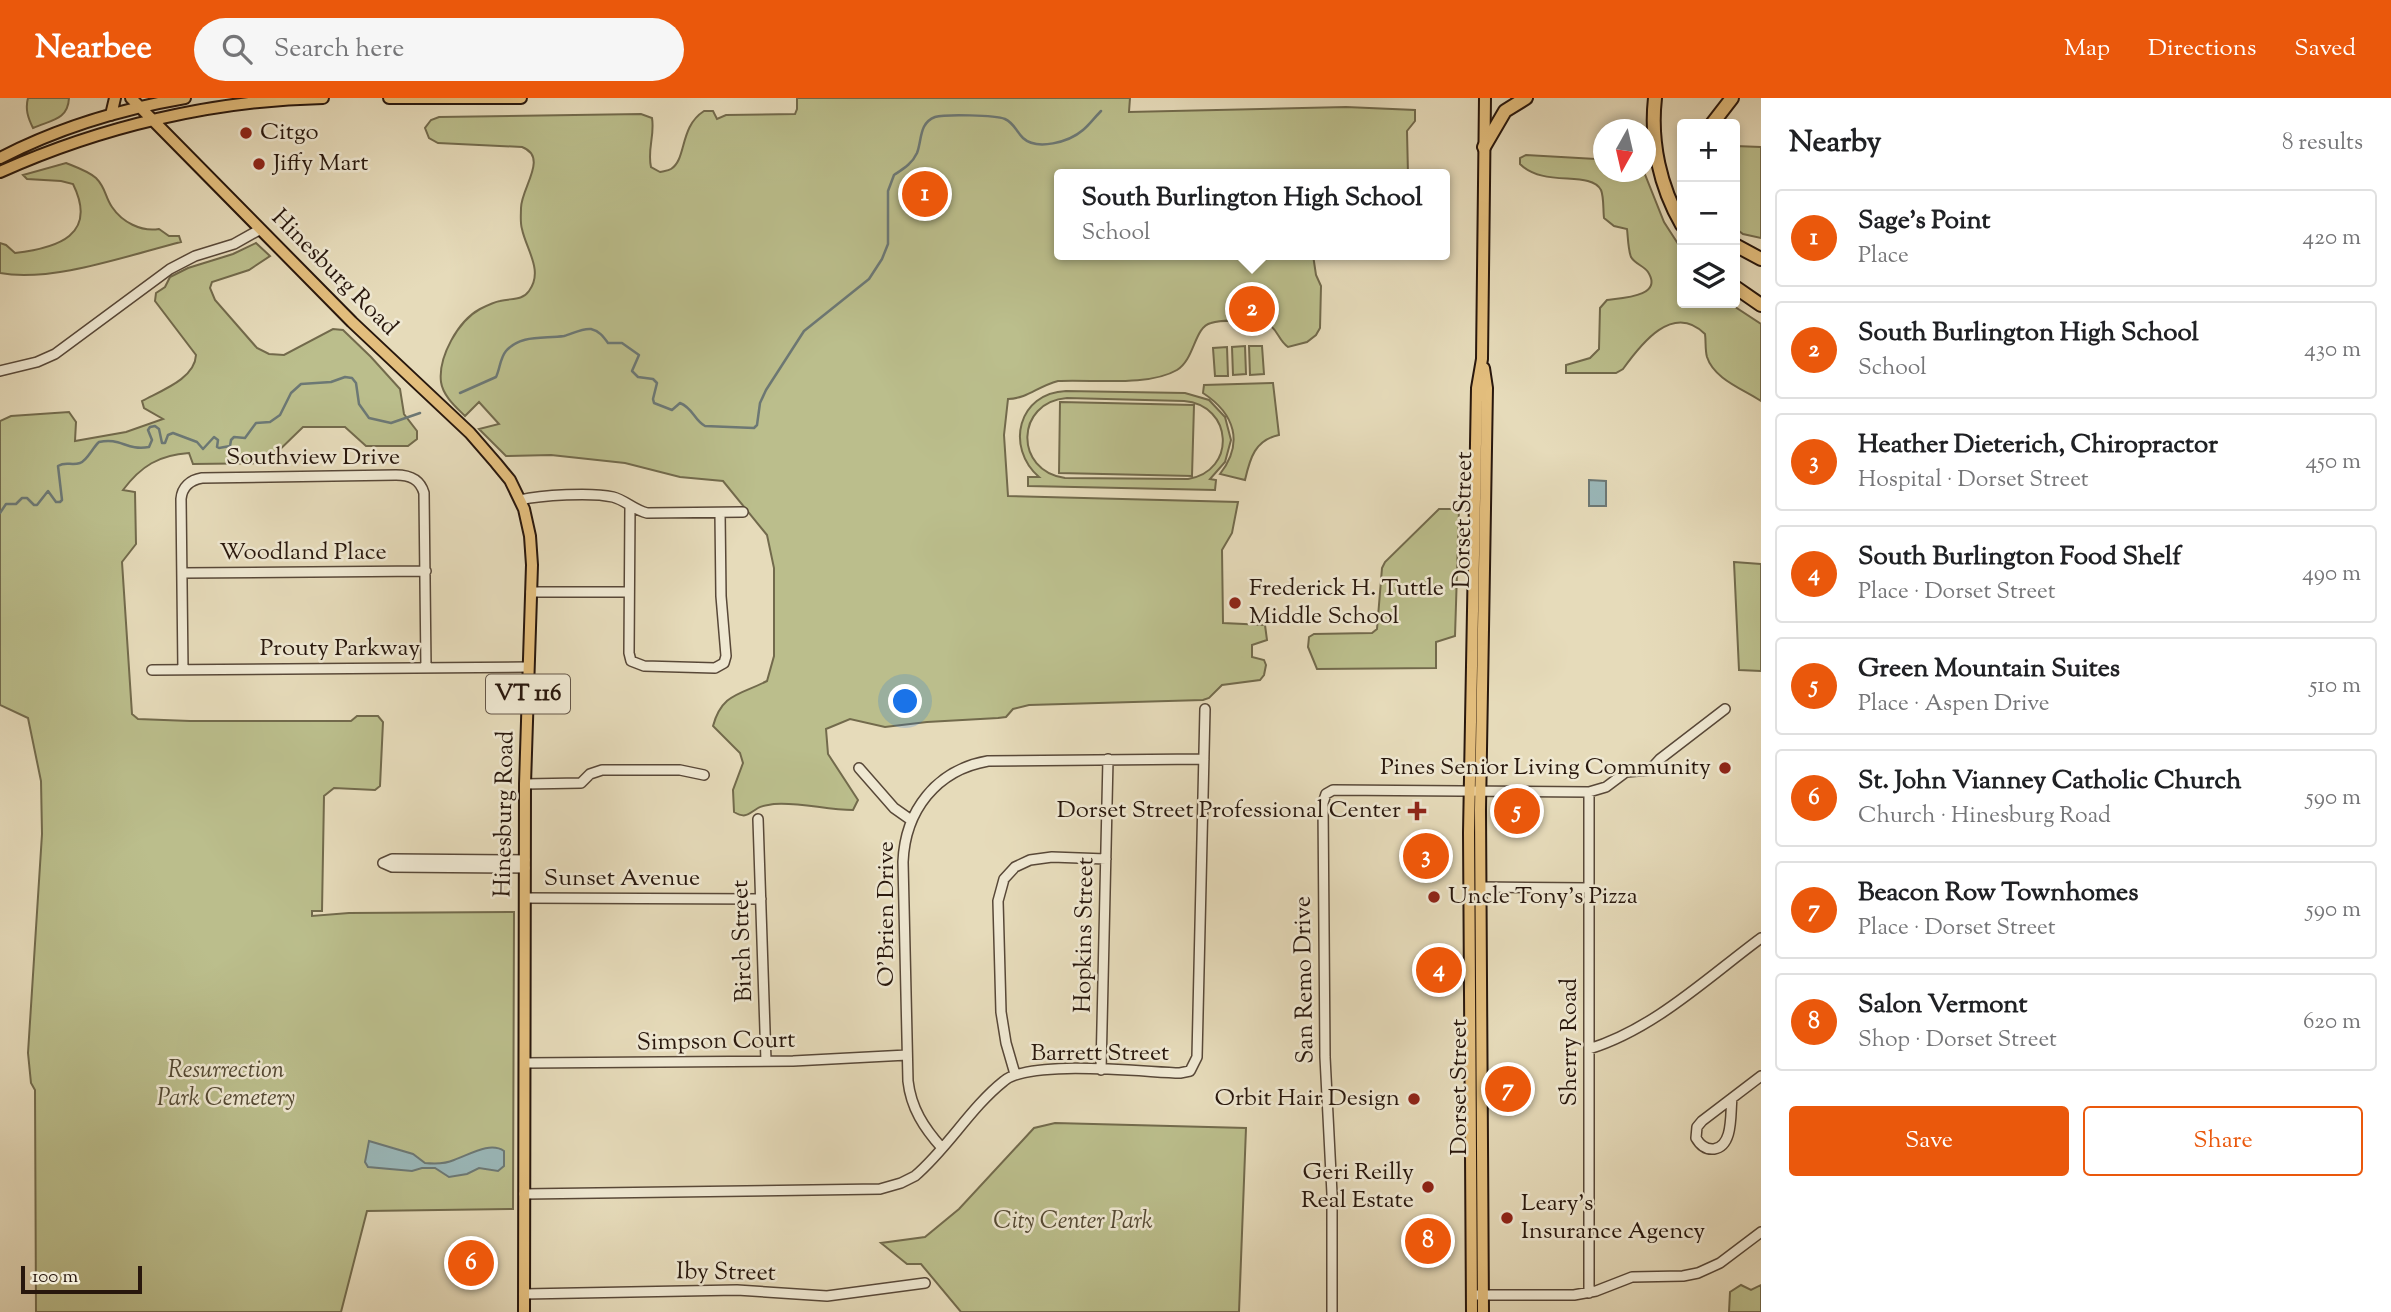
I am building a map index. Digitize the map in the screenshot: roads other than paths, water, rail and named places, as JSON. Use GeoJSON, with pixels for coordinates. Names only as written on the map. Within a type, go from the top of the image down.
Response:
{"type":"FeatureCollection","features":[{"type":"Feature","properties":{"kind":"highway"},"geometry":{"type":"LineString","coordinates":[[1484,147],[1505,111],[1526,98]]}},
{"type":"Feature","properties":{"kind":"highway"},"geometry":{"type":"LineString","coordinates":[[1655,98],[1654,131],[1658,163],[1677,214]]}},
{"type":"Feature","properties":{"kind":"highway"},"geometry":{"type":"LineString","coordinates":[[1716,119],[1732,98]]}},
{"type":"Feature","properties":{"kind":"highway"},"geometry":{"type":"LineString","coordinates":[[1740,248],[1761,259]]}},
{"type":"Feature","properties":{"kind":"highway"},"geometry":{"type":"LineString","coordinates":[[1740,290],[1761,305]]}},
{"type":"Feature","properties":{"kind":"main road"},"geometry":{"type":"LineString","coordinates":[[111,115],[115,98]]}},
{"type":"Feature","properties":{"kind":"main road","name":"Hinesburg Road"},"geometry":{"type":"LineString","coordinates":[[131,98],[352,322],[470,433],[503,471],[527,518],[531,545],[531,592],[525,784],[524,1312]]}},
{"type":"Feature","properties":{"kind":"main road"},"geometry":{"type":"LineString","coordinates":[[0,158],[46,137],[111,115],[182,98]]}},
{"type":"Feature","properties":{"kind":"main road"},"geometry":{"type":"LineString","coordinates":[[0,172],[83,140],[154,121],[251,103],[323,98]]}},
{"type":"Feature","properties":{"kind":"main road"},"geometry":{"type":"LineString","coordinates":[[389,98],[521,98]]}},
{"type":"Feature","properties":{"kind":"main road","name":"Dorset Street"},"geometry":{"type":"LineString","coordinates":[[1483,1312],[1477,1295],[1475,791],[1477,388],[1482,359],[1485,98]]}},
{"type":"Feature","properties":{"kind":"main road"},"geometry":{"type":"LineString","coordinates":[[176,142],[177,116]]}},
{"type":"Feature","properties":{"kind":"main road","name":"Dorset Street"},"geometry":{"type":"LineString","coordinates":[[1472,1312],[1477,1295],[1480,887],[1475,791]]}},
{"type":"Feature","properties":{"kind":"street"},"geometry":{"type":"LineString","coordinates":[[0,371],[37,362],[55,354],[170,268],[195,256],[234,244],[259,230]]}},
{"type":"Feature","properties":{"kind":"street","name":"Southview Drive"},"geometry":{"type":"LineString","coordinates":[[182,573],[181,499],[187,484],[202,478],[408,476],[419,482],[424,493],[426,668]]}},
{"type":"Feature","properties":{"kind":"street"},"geometry":{"type":"LineString","coordinates":[[520,500],[538,497],[606,496],[652,513],[743,512]]}},
{"type":"Feature","properties":{"kind":"street"},"geometry":{"type":"LineString","coordinates":[[630,506],[629,653],[635,664],[644,666],[722,666],[726,656],[721,589],[720,513]]}},
{"type":"Feature","properties":{"kind":"street","name":"Woodland Place"},"geometry":{"type":"LineString","coordinates":[[182,573],[425,572]]}},
{"type":"Feature","properties":{"kind":"street"},"geometry":{"type":"LineString","coordinates":[[182,573],[183,670]]}},
{"type":"Feature","properties":{"kind":"street"},"geometry":{"type":"LineString","coordinates":[[531,592],[629,592]]}},
{"type":"Feature","properties":{"kind":"street","name":"Prouty Parkway"},"geometry":{"type":"LineString","coordinates":[[152,670],[528,667]]}},
{"type":"Feature","properties":{"kind":"street","name":"Barrett Street"},"geometry":{"type":"LineString","coordinates":[[524,1194],[880,1189],[915,1176],[998,1086],[1015,1074],[1051,1069],[1185,1073],[1196,1063],[1205,709]]}},
{"type":"Feature","properties":{"kind":"street"},"geometry":{"type":"LineString","coordinates":[[1589,792],[1606,787],[1626,772],[1650,769],[1725,709]]}},
{"type":"Feature","properties":{"kind":"street","name":"Hopkins Street"},"geometry":{"type":"LineString","coordinates":[[1101,1070],[1108,759]]}},
{"type":"Feature","properties":{"kind":"street","name":"O'Brien Drive"},"geometry":{"type":"LineString","coordinates":[[942,1148],[925,1128],[909,1088],[903,862],[905,839],[911,820],[924,798],[954,772],[972,764],[998,760],[1204,759]]}},
{"type":"Feature","properties":{"kind":"street"},"geometry":{"type":"LineString","coordinates":[[859,768],[890,804],[911,820]]}},
{"type":"Feature","properties":{"kind":"street"},"geometry":{"type":"LineString","coordinates":[[525,784],[581,783],[590,774],[601,770],[680,770],[704,775]]}},
{"type":"Feature","properties":{"kind":"street","name":"San Remo Drive"},"geometry":{"type":"LineString","coordinates":[[1332,1312],[1332,1194],[1325,1056],[1324,798],[1333,790],[1589,792]]}},
{"type":"Feature","properties":{"kind":"street","name":"Sherry Road"},"geometry":{"type":"LineString","coordinates":[[1589,792],[1589,1293]]}},
{"type":"Feature","properties":{"kind":"street","name":"Birch Street"},"geometry":{"type":"LineString","coordinates":[[758,819],[766,1061]]}},
{"type":"Feature","properties":{"kind":"street"},"geometry":{"type":"LineString","coordinates":[[1015,1074],[1001,1012],[998,901],[1004,879],[1015,867],[1030,860],[1052,857],[1106,859]]}},
{"type":"Feature","properties":{"kind":"street"},"geometry":{"type":"LineString","coordinates":[[392,859],[525,864],[392,867],[383,863],[392,859]]}},
{"type":"Feature","properties":{"kind":"street"},"geometry":{"type":"LineString","coordinates":[[1480,887],[1589,888]]}},
{"type":"Feature","properties":{"kind":"street","name":"Sunset Avenue"},"geometry":{"type":"LineString","coordinates":[[525,898],[761,899]]}},
{"type":"Feature","properties":{"kind":"street"},"geometry":{"type":"LineString","coordinates":[[1589,1049],[1615,1040],[1647,1022],[1761,938]]}},
{"type":"Feature","properties":{"kind":"street","name":"Simpson Court"},"geometry":{"type":"LineString","coordinates":[[525,1063],[766,1061],[908,1055]]}},
{"type":"Feature","properties":{"kind":"street"},"geometry":{"type":"LineString","coordinates":[[1732,1098],[1726,1141],[1717,1148],[1706,1148],[1698,1141],[1697,1127],[1702,1121],[1732,1098],[1761,1076]]}},
{"type":"Feature","properties":{"kind":"street"},"geometry":{"type":"LineString","coordinates":[[1477,1295],[1574,1295],[1589,1293],[1632,1277],[1683,1276],[1704,1272],[1761,1232]]}},
{"type":"Feature","properties":{"kind":"street","name":"Iby Street"},"geometry":{"type":"LineString","coordinates":[[524,1294],[737,1290],[827,1296],[925,1283]]}},
{"type":"Feature","properties":{"kind":"water"},"geometry":{"type":"Polygon","coordinates":[[[1589,480],[1606,481],[1606,506],[1589,506],[1589,480]]]}},
{"type":"Feature","properties":{"kind":"water"},"geometry":{"type":"Polygon","coordinates":[[[369,1141],[413,1154],[425,1163],[447,1162],[479,1150],[498,1148],[504,1151],[504,1166],[498,1171],[479,1168],[467,1174],[449,1177],[435,1168],[412,1171],[368,1167],[365,1162],[369,1141]]]}},
{"type":"Feature","properties":{"kind":"waterway"},"geometry":{"type":"LineString","coordinates":[[460,393],[496,377],[504,354],[519,342],[591,329],[601,334],[608,343],[622,343],[639,355],[632,371],[638,377],[653,379],[657,383],[654,403],[672,410],[680,403],[705,426],[754,428],[766,390],[804,331],[869,279],[882,259],[888,244],[888,191],[894,175],[915,157],[926,123],[935,117],[949,115],[1000,118],[1011,123],[1029,142],[1044,144],[1062,141],[1077,134],[1101,111]]}},
{"type":"Feature","properties":{"kind":"waterway"},"geometry":{"type":"LineString","coordinates":[[0,513],[6,504],[16,504],[22,498],[27,498],[37,505],[48,491],[56,502],[60,502],[62,500],[58,466],[83,462],[99,442],[113,441],[135,447],[149,447],[152,440],[148,430],[150,427],[159,429],[162,443],[173,433],[197,442],[203,449],[214,437],[218,440],[217,447],[230,446],[234,437],[245,438],[256,423],[270,422],[280,415],[291,393],[301,384],[352,378],[356,383],[359,404],[369,418],[391,423],[420,413]]}},
{"type":"Feature","properties":{"kind":"place","name":"Citgo"},"geometry":{"type":"Point","coordinates":[246,133]}},
{"type":"Feature","properties":{"kind":"place","name":"Jiffy Mart"},"geometry":{"type":"Point","coordinates":[259,164]}},
{"type":"Feature","properties":{"kind":"place","name":"Sage's Point"},"geometry":{"type":"Point","coordinates":[925,194]}},
{"type":"Feature","properties":{"kind":"place","name":"South Burlington High School"},"geometry":{"type":"Point","coordinates":[1252,309]}},
{"type":"Feature","properties":{"kind":"place","name":"Frederick H. Tuttle Middle School"},"geometry":{"type":"Point","coordinates":[1235,603]}},
{"type":"Feature","properties":{"kind":"place","name":"Pines Senior Living Community"},"geometry":{"type":"Point","coordinates":[1725,768]}},
{"type":"Feature","properties":{"kind":"place","name":"Dorset Street Professional Center"},"geometry":{"type":"Point","coordinates":[1417,811]}},
{"type":"Feature","properties":{"kind":"place","name":"Green Mountain Suites"},"geometry":{"type":"Point","coordinates":[1517,811]}},
{"type":"Feature","properties":{"kind":"place","name":"Heather Dieterich, Chiropractor"},"geometry":{"type":"Point","coordinates":[1426,856]}},
{"type":"Feature","properties":{"kind":"place","name":"Uncle Tony's Pizza"},"geometry":{"type":"Point","coordinates":[1434,897]}},
{"type":"Feature","properties":{"kind":"place","name":"South Burlington Food Shelf"},"geometry":{"type":"Point","coordinates":[1439,970]}},
{"type":"Feature","properties":{"kind":"place","name":"Beacon Row Townhomes"},"geometry":{"type":"Point","coordinates":[1508,1089]}},
{"type":"Feature","properties":{"kind":"place","name":"Orbit Hair Design"},"geometry":{"type":"Point","coordinates":[1414,1099]}},
{"type":"Feature","properties":{"kind":"place","name":"Geri Reilly Real Estate"},"geometry":{"type":"Point","coordinates":[1428,1187]}},
{"type":"Feature","properties":{"kind":"place","name":"Leary's Insurance Agency"},"geometry":{"type":"Point","coordinates":[1507,1218]}},
{"type":"Feature","properties":{"kind":"place","name":"Salon Vermont"},"geometry":{"type":"Point","coordinates":[1428,1241]}},
{"type":"Feature","properties":{"kind":"place","name":"St. John Vianney Catholic Church"},"geometry":{"type":"Point","coordinates":[471,1263]}},
{"type":"Feature","properties":{"kind":"park label","name":"Resurrection Park Cemetery"},"geometry":{"type":"Point","coordinates":[226,1085]}},
{"type":"Feature","properties":{"kind":"park label","name":"City Center Park"},"geometry":{"type":"Point","coordinates":[1073,1222]}}]}
